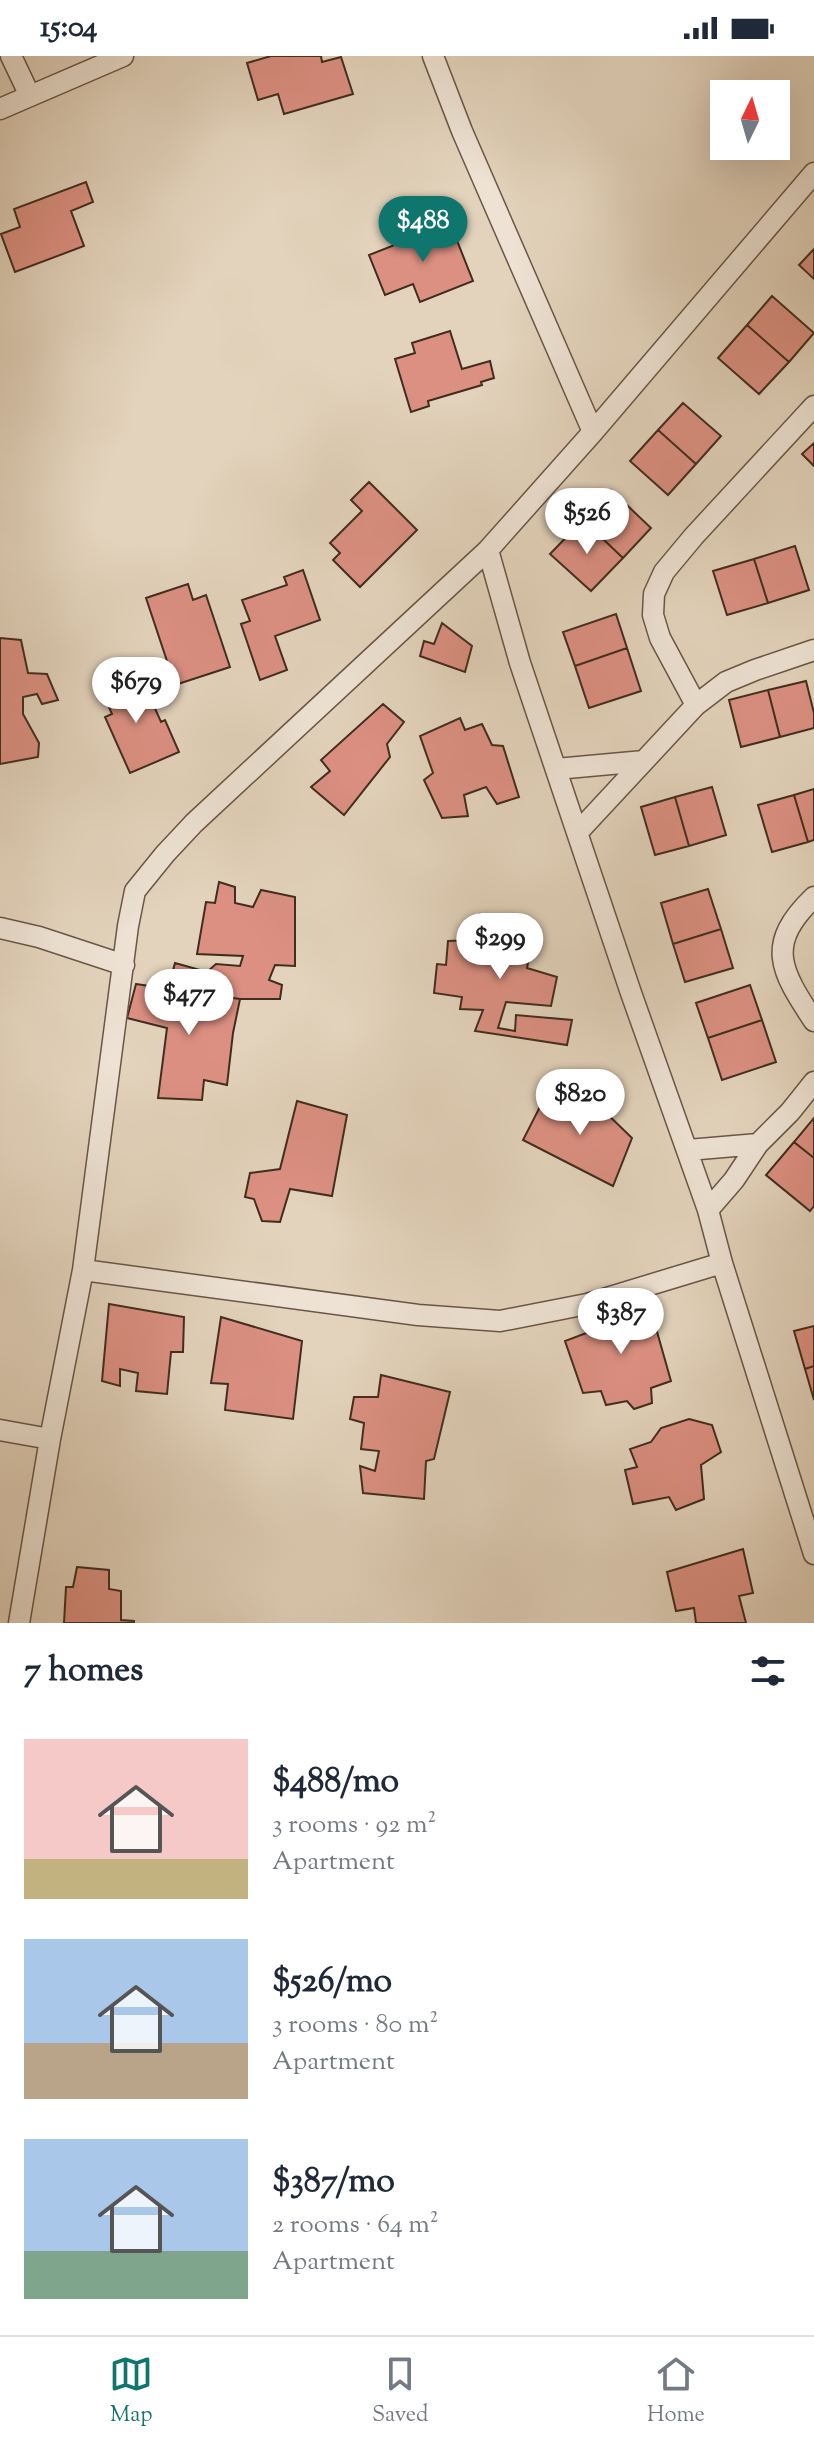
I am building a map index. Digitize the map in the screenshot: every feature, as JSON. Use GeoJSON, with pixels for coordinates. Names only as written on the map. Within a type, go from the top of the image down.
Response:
{"type":"FeatureCollection","features":[{"type":"Feature","properties":{"kind":"street"},"geometry":{"type":"LineString","coordinates":[[11,56],[30,96]]}},
{"type":"Feature","properties":{"kind":"street"},"geometry":{"type":"LineString","coordinates":[[0,109],[123,56]]}},
{"type":"Feature","properties":{"kind":"street"},"geometry":{"type":"LineString","coordinates":[[433,56],[462,131],[593,432]]}},
{"type":"Feature","properties":{"kind":"street"},"geometry":{"type":"LineString","coordinates":[[19,1623],[83,1270],[135,891],[194,823],[488,550],[814,173]]}},
{"type":"Feature","properties":{"kind":"street"},"geometry":{"type":"LineString","coordinates":[[696,705],[660,638],[653,615],[654,594],[664,572],[694,536],[814,406]]}},
{"type":"Feature","properties":{"kind":"street"},"geometry":{"type":"LineString","coordinates":[[488,550],[520,663],[708,1210],[814,1552]]}},
{"type":"Feature","properties":{"kind":"street"},"geometry":{"type":"LineString","coordinates":[[578,832],[696,705],[726,682],[814,650]]}},
{"type":"Feature","properties":{"kind":"street"},"geometry":{"type":"LineString","coordinates":[[556,769],[644,761]]}},
{"type":"Feature","properties":{"kind":"street"},"geometry":{"type":"LineString","coordinates":[[814,897],[796,915],[784,935],[782,962],[814,1021]]}},
{"type":"Feature","properties":{"kind":"street"},"geometry":{"type":"LineString","coordinates":[[0,928],[39,937],[124,965]]}},
{"type":"Feature","properties":{"kind":"street"},"geometry":{"type":"LineString","coordinates":[[708,1210],[734,1180],[758,1144],[814,1082]]}},
{"type":"Feature","properties":{"kind":"street"},"geometry":{"type":"LineString","coordinates":[[688,1150],[758,1144]]}},
{"type":"Feature","properties":{"kind":"street"},"geometry":{"type":"LineString","coordinates":[[83,1270],[418,1315],[500,1321],[587,1304],[722,1263]]}},
{"type":"Feature","properties":{"kind":"street"},"geometry":{"type":"LineString","coordinates":[[0,1430],[50,1439]]}},
{"type":"Feature","properties":{"kind":"building"},"geometry":{"type":"Polygon","coordinates":[[[271,56],[321,56],[322,62],[341,57],[353,94],[284,114],[278,94],[258,100],[247,63],[271,56]]]}},
{"type":"Feature","properties":{"kind":"building"},"geometry":{"type":"Polygon","coordinates":[[[86,182],[93,202],[71,211],[84,246],[15,272],[1,234],[20,227],[14,209],[86,182]]]}},
{"type":"Feature","properties":{"kind":"building"},"geometry":{"type":"Polygon","coordinates":[[[450,223],[473,281],[420,302],[413,284],[385,295],[369,255],[450,223]]]}},
{"type":"Feature","properties":{"kind":"building"},"geometry":{"type":"Polygon","coordinates":[[[814,249],[814,279],[799,265],[814,249]]]}},
{"type":"Feature","properties":{"kind":"building"},"geometry":{"type":"Polygon","coordinates":[[[772,296],[814,333],[789,362],[747,325],[772,296]]]}},
{"type":"Feature","properties":{"kind":"building"},"geometry":{"type":"Polygon","coordinates":[[[747,325],[789,362],[759,394],[718,358],[747,325]]]}},
{"type":"Feature","properties":{"kind":"building"},"geometry":{"type":"Polygon","coordinates":[[[450,331],[462,369],[490,361],[494,378],[481,382],[482,385],[428,401],[429,406],[411,412],[395,359],[415,353],[412,343],[450,331]]]}},
{"type":"Feature","properties":{"kind":"building"},"geometry":{"type":"Polygon","coordinates":[[[683,403],[721,436],[696,464],[658,430],[683,403]]]}},
{"type":"Feature","properties":{"kind":"building"},"geometry":{"type":"Polygon","coordinates":[[[658,430],[696,464],[668,495],[630,461],[658,430]]]}},
{"type":"Feature","properties":{"kind":"building"},"geometry":{"type":"Polygon","coordinates":[[[814,443],[814,466],[802,454],[814,443]]]}},
{"type":"Feature","properties":{"kind":"building"},"geometry":{"type":"Polygon","coordinates":[[[369,482],[417,530],[360,587],[333,560],[340,553],[330,543],[362,511],[351,500],[369,482]]]}},
{"type":"Feature","properties":{"kind":"building"},"geometry":{"type":"Polygon","coordinates":[[[611,490],[651,528],[623,558],[583,520],[611,490]]]}},
{"type":"Feature","properties":{"kind":"building"},"geometry":{"type":"Polygon","coordinates":[[[583,520],[623,558],[591,591],[550,554],[583,520]]]}},
{"type":"Feature","properties":{"kind":"building"},"geometry":{"type":"Polygon","coordinates":[[[795,546],[809,590],[768,603],[754,559],[795,546]]]}},
{"type":"Feature","properties":{"kind":"building"},"geometry":{"type":"Polygon","coordinates":[[[754,559],[768,603],[727,615],[713,571],[754,559]]]}},
{"type":"Feature","properties":{"kind":"building"},"geometry":{"type":"Polygon","coordinates":[[[303,570],[320,620],[275,636],[287,670],[260,680],[241,624],[250,621],[242,600],[287,585],[284,577],[303,570]]]}},
{"type":"Feature","properties":{"kind":"building"},"geometry":{"type":"Polygon","coordinates":[[[188,584],[193,600],[206,595],[230,667],[175,685],[146,598],[188,584]]]}},
{"type":"Feature","properties":{"kind":"building"},"geometry":{"type":"Polygon","coordinates":[[[616,614],[627,648],[575,666],[563,632],[616,614]]]}},
{"type":"Feature","properties":{"kind":"building"},"geometry":{"type":"Polygon","coordinates":[[[442,623],[472,646],[465,672],[420,656],[424,641],[434,644],[442,623]]]}},
{"type":"Feature","properties":{"kind":"building"},"geometry":{"type":"Polygon","coordinates":[[[0,638],[21,640],[28,673],[47,674],[58,700],[42,704],[37,694],[23,697],[23,714],[39,743],[38,757],[0,764],[0,638]]]}},
{"type":"Feature","properties":{"kind":"building"},"geometry":{"type":"Polygon","coordinates":[[[627,648],[641,691],[589,708],[575,666],[627,648]]]}},
{"type":"Feature","properties":{"kind":"building"},"geometry":{"type":"Polygon","coordinates":[[[128,672],[140,701],[150,697],[161,722],[165,720],[179,752],[130,773],[105,717],[112,714],[99,684],[128,672]]]}},
{"type":"Feature","properties":{"kind":"building"},"geometry":{"type":"Polygon","coordinates":[[[806,681],[814,713],[814,728],[780,737],[768,690],[806,681]]]}},
{"type":"Feature","properties":{"kind":"building"},"geometry":{"type":"Polygon","coordinates":[[[768,690],[780,737],[741,747],[729,700],[768,690]]]}},
{"type":"Feature","properties":{"kind":"building"},"geometry":{"type":"Polygon","coordinates":[[[383,704],[404,722],[387,744],[390,757],[344,815],[311,787],[330,771],[321,760],[383,704]]]}},
{"type":"Feature","properties":{"kind":"building"},"geometry":{"type":"Polygon","coordinates":[[[460,718],[465,730],[482,724],[492,745],[503,746],[519,797],[497,804],[486,787],[464,795],[468,816],[442,818],[424,780],[433,773],[420,736],[460,718]]]}},
{"type":"Feature","properties":{"kind":"building"},"geometry":{"type":"Polygon","coordinates":[[[712,787],[726,835],[689,846],[675,797],[712,787]]]}},
{"type":"Feature","properties":{"kind":"building"},"geometry":{"type":"Polygon","coordinates":[[[814,789],[814,840],[808,842],[794,795],[814,789]]]}},
{"type":"Feature","properties":{"kind":"building"},"geometry":{"type":"Polygon","coordinates":[[[794,795],[808,842],[772,852],[758,805],[794,795]]]}},
{"type":"Feature","properties":{"kind":"building"},"geometry":{"type":"Polygon","coordinates":[[[675,797],[689,846],[655,855],[641,807],[675,797]]]}},
{"type":"Feature","properties":{"kind":"building"},"geometry":{"type":"Polygon","coordinates":[[[219,882],[235,887],[235,903],[253,907],[261,890],[295,897],[295,966],[275,965],[269,980],[282,985],[280,999],[240,999],[168,989],[175,963],[207,972],[216,964],[240,966],[243,956],[197,954],[206,902],[215,903],[219,882]]]}},
{"type":"Feature","properties":{"kind":"building"},"geometry":{"type":"Polygon","coordinates":[[[708,889],[721,929],[673,944],[661,903],[708,889]]]}},
{"type":"Feature","properties":{"kind":"building"},"geometry":{"type":"Polygon","coordinates":[[[479,914],[514,918],[508,935],[533,937],[527,968],[557,977],[551,1006],[506,1002],[498,1028],[515,1031],[516,1015],[572,1020],[567,1045],[475,1031],[483,1010],[460,1009],[462,997],[434,993],[437,964],[446,965],[448,941],[474,940],[479,914]]]}},
{"type":"Feature","properties":{"kind":"building"},"geometry":{"type":"Polygon","coordinates":[[[721,929],[733,968],[685,982],[673,944],[721,929]]]}},
{"type":"Feature","properties":{"kind":"building"},"geometry":{"type":"Polygon","coordinates":[[[136,984],[240,999],[227,1085],[204,1080],[202,1100],[158,1098],[167,1028],[127,1018],[136,984]]]}},
{"type":"Feature","properties":{"kind":"building"},"geometry":{"type":"Polygon","coordinates":[[[750,985],[762,1020],[708,1038],[696,1003],[750,985]]]}},
{"type":"Feature","properties":{"kind":"building"},"geometry":{"type":"Polygon","coordinates":[[[762,1020],[776,1062],[722,1080],[708,1038],[762,1020]]]}},
{"type":"Feature","properties":{"kind":"building"},"geometry":{"type":"Polygon","coordinates":[[[549,1089],[582,1106],[599,1106],[632,1138],[613,1186],[523,1140],[549,1089]]]}},
{"type":"Feature","properties":{"kind":"building"},"geometry":{"type":"Polygon","coordinates":[[[297,1101],[347,1115],[332,1196],[290,1189],[280,1222],[262,1221],[254,1199],[245,1197],[250,1173],[280,1169],[297,1101]]]}},
{"type":"Feature","properties":{"kind":"building"},"geometry":{"type":"Polygon","coordinates":[[[814,1118],[814,1158],[794,1142],[814,1118]]]}},
{"type":"Feature","properties":{"kind":"building"},"geometry":{"type":"Polygon","coordinates":[[[794,1142],[814,1158],[814,1206],[810,1211],[766,1175],[794,1142]]]}},
{"type":"Feature","properties":{"kind":"building"},"geometry":{"type":"Polygon","coordinates":[[[648,1300],[671,1381],[651,1388],[652,1403],[634,1409],[627,1401],[606,1405],[601,1391],[583,1393],[565,1341],[602,1327],[600,1311],[648,1300]]]}},
{"type":"Feature","properties":{"kind":"building"},"geometry":{"type":"Polygon","coordinates":[[[109,1304],[184,1317],[183,1352],[171,1352],[167,1394],[136,1391],[138,1373],[120,1369],[120,1386],[102,1381],[109,1304]]]}},
{"type":"Feature","properties":{"kind":"building"},"geometry":{"type":"Polygon","coordinates":[[[221,1317],[302,1341],[293,1419],[225,1410],[228,1384],[211,1383],[221,1317]]]}},
{"type":"Feature","properties":{"kind":"building"},"geometry":{"type":"Polygon","coordinates":[[[814,1326],[814,1366],[805,1369],[794,1331],[814,1326]]]}},
{"type":"Feature","properties":{"kind":"building"},"geometry":{"type":"Polygon","coordinates":[[[814,1366],[814,1400],[805,1369],[814,1366]]]}},
{"type":"Feature","properties":{"kind":"building"},"geometry":{"type":"Polygon","coordinates":[[[381,1375],[450,1392],[434,1459],[426,1461],[424,1499],[363,1493],[360,1466],[375,1471],[379,1451],[361,1449],[364,1423],[350,1419],[354,1397],[378,1397],[381,1375]]]}},
{"type":"Feature","properties":{"kind":"building"},"geometry":{"type":"Polygon","coordinates":[[[689,1419],[712,1425],[721,1452],[701,1465],[704,1499],[676,1510],[669,1497],[633,1504],[625,1470],[637,1467],[630,1449],[651,1442],[661,1428],[689,1419]]]}},
{"type":"Feature","properties":{"kind":"building"},"geometry":{"type":"Polygon","coordinates":[[[743,1549],[753,1593],[739,1596],[746,1623],[696,1623],[694,1608],[676,1611],[667,1572],[743,1549]]]}},
{"type":"Feature","properties":{"kind":"building"},"geometry":{"type":"Polygon","coordinates":[[[77,1567],[109,1570],[109,1589],[121,1591],[121,1620],[134,1623],[64,1623],[66,1587],[73,1587],[77,1567]]]}}]}
